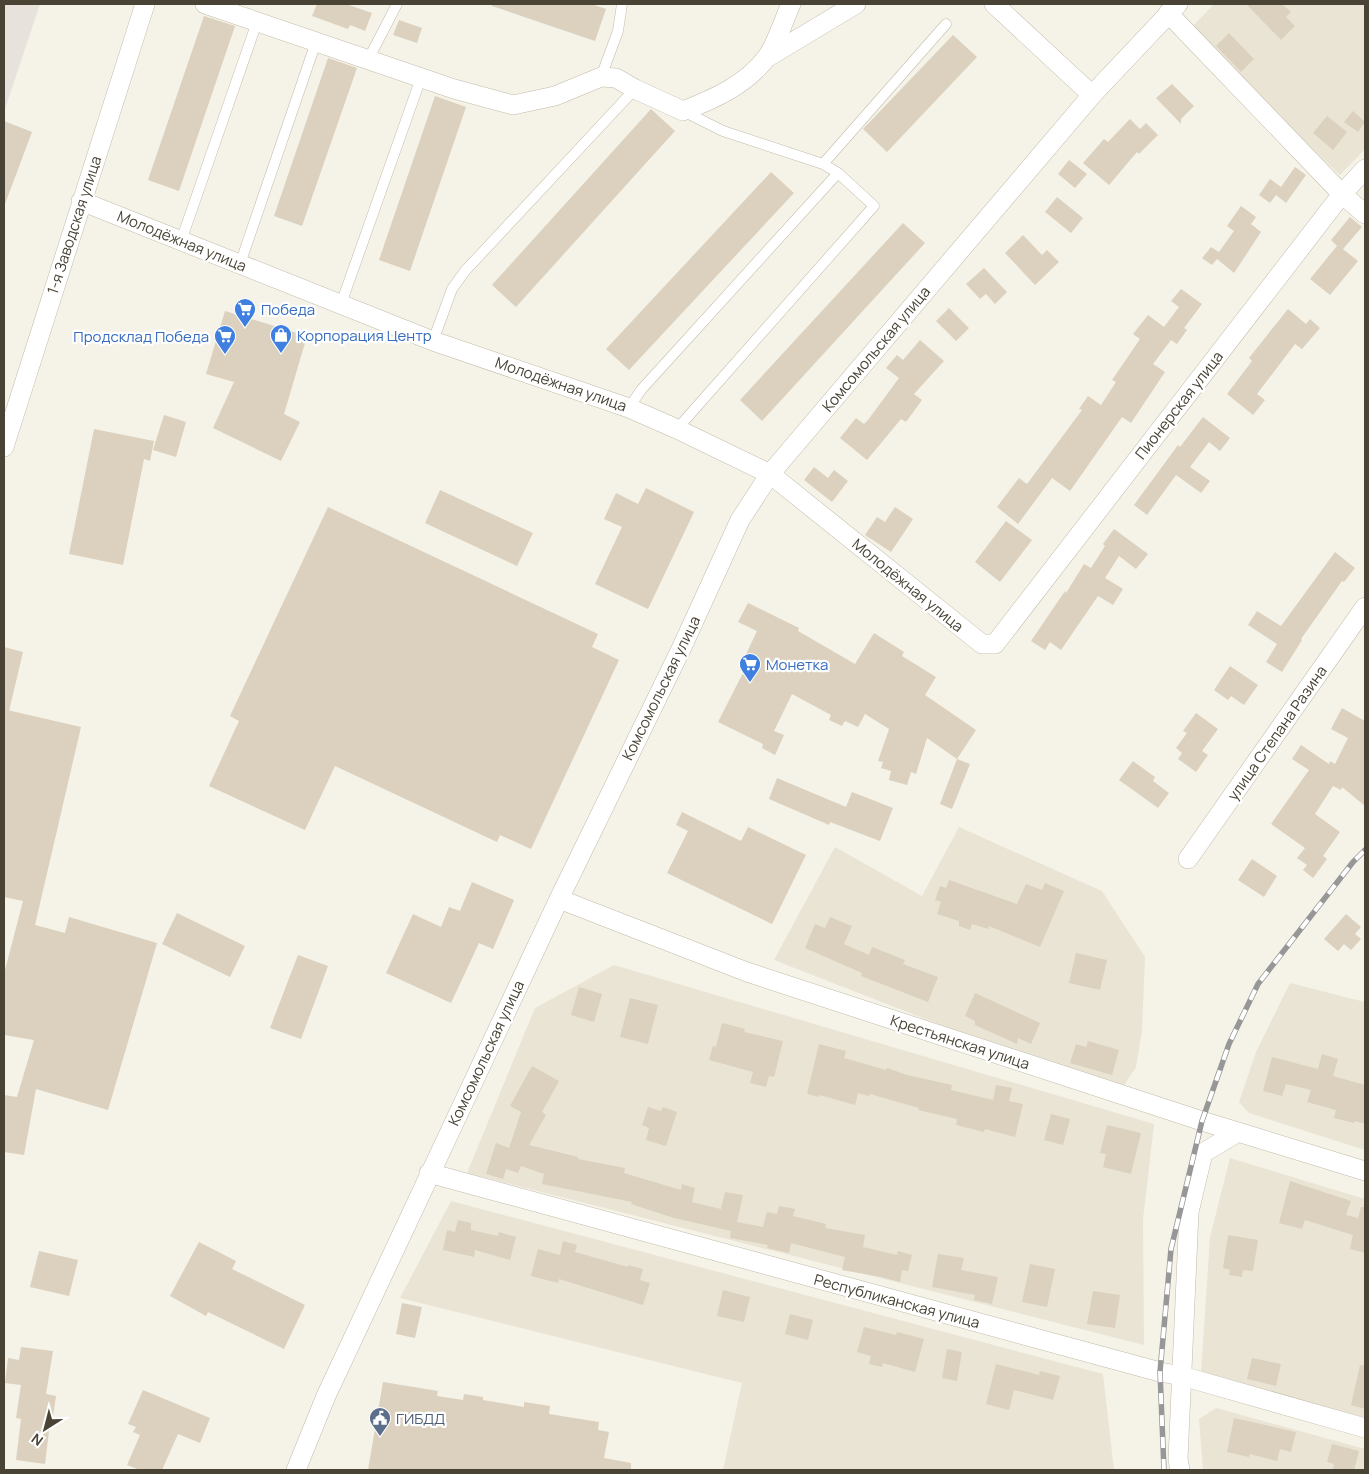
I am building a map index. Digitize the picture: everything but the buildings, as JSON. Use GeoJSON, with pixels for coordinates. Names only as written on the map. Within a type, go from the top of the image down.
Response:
{"type":"FeatureCollection","features":[{"type":"Feature","properties":{"kind":"street","name":"1-я Заводская улица"},"geometry":{"type":"LineString","coordinates":[[4,447],[145,4]]}},
{"type":"Feature","properties":{"kind":"street"},"geometry":{"type":"LineString","coordinates":[[205,4],[454,90],[514,105],[555,96],[600,78],[616,78],[683,111],[706,102],[741,84],[768,57],[856,4]]}},
{"type":"Feature","properties":{"kind":"street"},"geometry":{"type":"LineString","coordinates":[[768,57],[791,4]]}},
{"type":"Feature","properties":{"kind":"street"},"geometry":{"type":"LineString","coordinates":[[994,4],[1092,95]]}},
{"type":"Feature","properties":{"kind":"street"},"geometry":{"type":"LineString","coordinates":[[1173,9],[1342,194],[1365,214]]}},
{"type":"Feature","properties":{"kind":"street","name":"Комсомольская улица"},"geometry":{"type":"LineString","coordinates":[[296,1470],[326,1396],[429,1173],[559,899],[682,647],[740,520],[770,474],[1092,95],[1173,9]]}},
{"type":"Feature","properties":{"kind":"street","name":"Пионерская улица"},"geometry":{"type":"LineString","coordinates":[[996,644],[1342,194],[1365,169]]}},
{"type":"Feature","properties":{"kind":"street","name":"Молодёжная улица"},"geometry":{"type":"LineString","coordinates":[[81,201],[433,341],[629,408],[677,428],[770,474],[982,644],[996,644]]}},
{"type":"Feature","properties":{"kind":"street","name":"улица Степана Разина"},"geometry":{"type":"LineString","coordinates":[[1188,859],[1365,607]]}},
{"type":"Feature","properties":{"kind":"street","name":"Крестьянская улица"},"geometry":{"type":"LineString","coordinates":[[559,899],[747,972],[1238,1132],[1365,1171]]}},
{"type":"Feature","properties":{"kind":"street"},"geometry":{"type":"LineString","coordinates":[[1180,1470],[1178,1459],[1189,1212],[1203,1153],[1238,1132]]}},
{"type":"Feature","properties":{"kind":"street","name":"Республиканская улица"},"geometry":{"type":"LineString","coordinates":[[429,1173],[1160,1372],[1182,1376],[1365,1428]]}},
{"type":"Feature","properties":{"kind":"lane"},"geometry":{"type":"LineString","coordinates":[[368,60],[398,4]]}},
{"type":"Feature","properties":{"kind":"lane"},"geometry":{"type":"LineString","coordinates":[[600,78],[618,31],[622,4]]}},
{"type":"Feature","properties":{"kind":"lane"},"geometry":{"type":"LineString","coordinates":[[181,241],[257,22]]}},
{"type":"Feature","properties":{"kind":"lane"},"geometry":{"type":"LineString","coordinates":[[823,164],[946,24]]}},
{"type":"Feature","properties":{"kind":"lane"},"geometry":{"type":"LineString","coordinates":[[240,264],[316,42]]}},
{"type":"Feature","properties":{"kind":"lane"},"geometry":{"type":"LineString","coordinates":[[341,304],[421,78]]}},
{"type":"Feature","properties":{"kind":"lane"},"geometry":{"type":"LineString","coordinates":[[433,341],[452,289],[465,271],[635,89]]}},
{"type":"Feature","properties":{"kind":"lane"},"geometry":{"type":"LineString","coordinates":[[677,428],[874,206],[838,173],[823,164],[723,131],[683,111]]}},
{"type":"Feature","properties":{"kind":"lane"},"geometry":{"type":"LineString","coordinates":[[629,408],[641,390],[838,173]]}},
{"type":"Feature","properties":{"kind":"shaded area"},"geometry":{"type":"Polygon","coordinates":[[[4,4],[40,4],[4,112],[4,4]]]}},
{"type":"Feature","properties":{"kind":"shaded area"},"geometry":{"type":"Polygon","coordinates":[[[1214,4],[1365,4],[1365,149],[1340,175],[1189,30],[1214,4]]]}},
{"type":"Feature","properties":{"kind":"shaded area"},"geometry":{"type":"Polygon","coordinates":[[[959,827],[1102,891],[1145,957],[1142,1031],[1136,1067],[1124,1085],[974,1038],[774,960],[835,847],[922,896],[959,827]]]}},
{"type":"Feature","properties":{"kind":"shaded area"},"geometry":{"type":"Polygon","coordinates":[[[614,965],[1154,1124],[1143,1220],[1144,1345],[467,1173],[535,1008],[614,965]]]}},
{"type":"Feature","properties":{"kind":"shaded area"},"geometry":{"type":"Polygon","coordinates":[[[1290,983],[1365,1002],[1365,1150],[1249,1113],[1239,1102],[1256,1052],[1290,983]]]}},
{"type":"Feature","properties":{"kind":"shaded area"},"geometry":{"type":"Polygon","coordinates":[[[1230,1158],[1365,1199],[1365,1420],[1201,1373],[1210,1237],[1230,1158]]]}},
{"type":"Feature","properties":{"kind":"shaded area"},"geometry":{"type":"Polygon","coordinates":[[[451,1201],[1103,1374],[1114,1470],[723,1470],[742,1383],[400,1298],[451,1201]]]}},
{"type":"Feature","properties":{"kind":"shaded area"},"geometry":{"type":"Polygon","coordinates":[[[1216,1408],[1365,1449],[1365,1470],[1203,1470],[1199,1419],[1216,1408]]]}},
{"type":"Feature","properties":{"kind":"railway"},"geometry":{"type":"LineString","coordinates":[[1164,1470],[1160,1372],[1171,1249],[1202,1121],[1229,1044],[1258,984],[1353,862],[1365,850]]}},
{"type":"Feature","properties":{"kind":"place","name":"Победа"},"geometry":{"type":"Point","coordinates":[245,328]}},
{"type":"Feature","properties":{"kind":"place","name":"Корпорация Центр"},"geometry":{"type":"Point","coordinates":[281,354]}},
{"type":"Feature","properties":{"kind":"place","name":"Продсклад Победа"},"geometry":{"type":"Point","coordinates":[225,355]}},
{"type":"Feature","properties":{"kind":"place","name":"Монетка"},"geometry":{"type":"Point","coordinates":[750,683]}},
{"type":"Feature","properties":{"kind":"place","name":"ГИБДД"},"geometry":{"type":"Point","coordinates":[380,1437]}}]}
